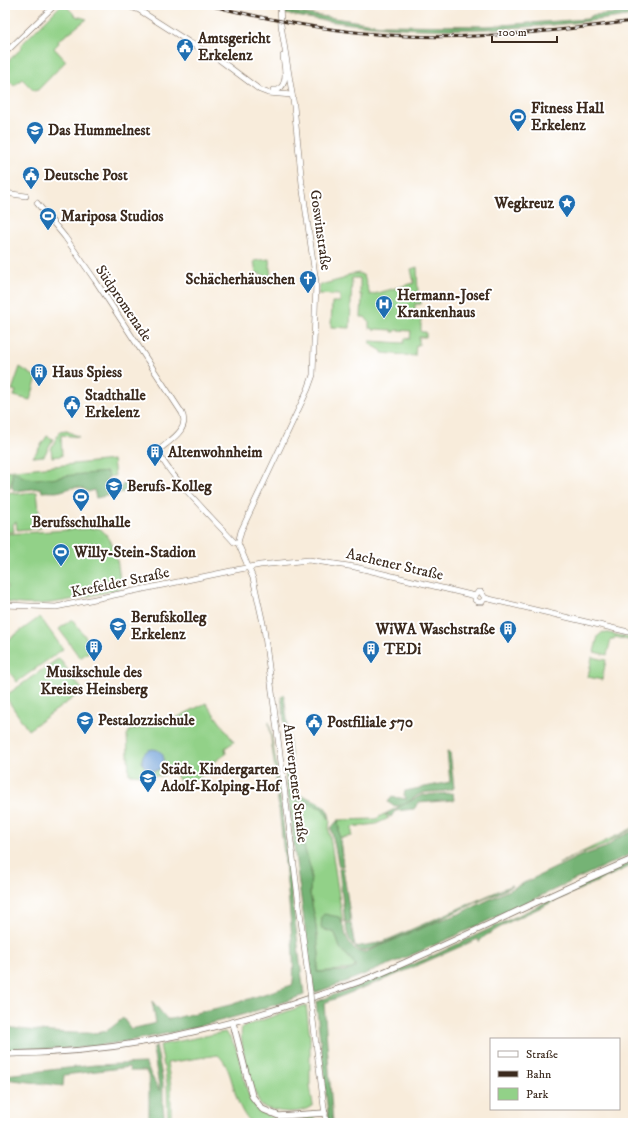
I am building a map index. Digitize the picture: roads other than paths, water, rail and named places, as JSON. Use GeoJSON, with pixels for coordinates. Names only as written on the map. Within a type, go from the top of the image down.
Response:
{"type":"FeatureCollection","features":[{"type":"Feature","properties":{"kind":"main road"},"geometry":{"type":"LineString","coordinates":[[5,54],[55,5]]}},
{"type":"Feature","properties":{"kind":"main road"},"geometry":{"type":"LineString","coordinates":[[124,5],[145,13],[207,52],[251,84],[268,93],[292,95]]}},
{"type":"Feature","properties":{"kind":"main road","name":"Goswinstraße"},"geometry":{"type":"LineString","coordinates":[[238,543],[241,530],[308,389],[313,375],[316,282],[292,95],[281,25],[280,5]]}},
{"type":"Feature","properties":{"kind":"main road"},"geometry":{"type":"LineString","coordinates":[[268,93],[270,90],[278,90],[283,85],[285,79],[282,49],[284,46]]}},
{"type":"Feature","properties":{"kind":"main road"},"geometry":{"type":"LineString","coordinates":[[5,193],[26,196]]}},
{"type":"Feature","properties":{"kind":"main road","name":"Südpromenade"},"geometry":{"type":"LineString","coordinates":[[37,203],[65,237],[95,280],[159,376],[185,420],[184,425],[179,432],[159,450],[162,458],[174,475],[234,542],[238,543]]}},
{"type":"Feature","properties":{"kind":"main road"},"geometry":{"type":"LineString","coordinates":[[238,543],[248,567]]}},
{"type":"Feature","properties":{"kind":"main road","name":"Krefelder Straße"},"geometry":{"type":"LineString","coordinates":[[5,605],[56,607],[248,567],[309,560]]}},
{"type":"Feature","properties":{"kind":"main road","name":"Aachener Straße"},"geometry":{"type":"LineString","coordinates":[[309,560],[355,567],[475,596],[476,593],[481,592],[485,598],[633,633]]}},
{"type":"Feature","properties":{"kind":"main road","name":"Antwerpener Straße"},"geometry":{"type":"LineString","coordinates":[[248,567],[254,583],[264,628],[326,1123]]}},
{"type":"Feature","properties":{"kind":"main road"},"geometry":{"type":"LineString","coordinates":[[5,1054],[70,1052],[127,1046],[173,1038],[233,1022],[371,977],[633,859]]}},
{"type":"Feature","properties":{"kind":"main road"},"geometry":{"type":"LineString","coordinates":[[233,1022],[252,1096],[262,1109],[279,1116],[325,1113]]}},
{"type":"Feature","properties":{"kind":"water"},"geometry":{"type":"Polygon","coordinates":[[[153,749],[161,752],[164,760],[161,768],[153,771],[145,768],[142,760],[145,752],[153,749]]]}},
{"type":"Feature","properties":{"kind":"railway"},"geometry":{"type":"LineString","coordinates":[[208,5],[257,16],[331,29],[406,36],[434,37],[491,35],[577,28],[633,21]]}},
{"type":"Feature","properties":{"kind":"place","name":"Amtsgericht Erkelenz"},"geometry":{"type":"Point","coordinates":[185,62]}},
{"type":"Feature","properties":{"kind":"place","name":"Fitness Hall Erkelenz"},"geometry":{"type":"Point","coordinates":[518,132]}},
{"type":"Feature","properties":{"kind":"place","name":"Das Hummelnest"},"geometry":{"type":"Point","coordinates":[35,145]}},
{"type":"Feature","properties":{"kind":"place","name":"Deutsche Post"},"geometry":{"type":"Point","coordinates":[31,190]}},
{"type":"Feature","properties":{"kind":"place","name":"Wegkreuz"},"geometry":{"type":"Point","coordinates":[567,218]}},
{"type":"Feature","properties":{"kind":"place","name":"Mariposa Studios"},"geometry":{"type":"Point","coordinates":[48,231]}},
{"type":"Feature","properties":{"kind":"place","name":"Schächerhäuschen"},"geometry":{"type":"Point","coordinates":[308,294]}},
{"type":"Feature","properties":{"kind":"place","name":"Hermann-Josef Krankenhaus"},"geometry":{"type":"Point","coordinates":[384,319]}},
{"type":"Feature","properties":{"kind":"place","name":"Haus Spiess"},"geometry":{"type":"Point","coordinates":[39,387]}},
{"type":"Feature","properties":{"kind":"place","name":"Stadthalle Erkelenz"},"geometry":{"type":"Point","coordinates":[72,419]}},
{"type":"Feature","properties":{"kind":"place","name":"Altenwohnheim"},"geometry":{"type":"Point","coordinates":[155,467]}},
{"type":"Feature","properties":{"kind":"place","name":"Berufs-Kolleg"},"geometry":{"type":"Point","coordinates":[114,501]}},
{"type":"Feature","properties":{"kind":"place","name":"Berufsschulhalle"},"geometry":{"type":"Point","coordinates":[81,512]}},
{"type":"Feature","properties":{"kind":"place","name":"Willy-Stein-Stadion"},"geometry":{"type":"Point","coordinates":[61,567]}},
{"type":"Feature","properties":{"kind":"place","name":"Berufskolleg Erkelenz"},"geometry":{"type":"Point","coordinates":[118,641]}},
{"type":"Feature","properties":{"kind":"place","name":"WiWA Waschstraße"},"geometry":{"type":"Point","coordinates":[508,644]}},
{"type":"Feature","properties":{"kind":"place","name":"Musikschule des Kreises Heinsberg"},"geometry":{"type":"Point","coordinates":[94,662]}},
{"type":"Feature","properties":{"kind":"place","name":"TEDi"},"geometry":{"type":"Point","coordinates":[371,664]}},
{"type":"Feature","properties":{"kind":"place","name":"Pestalozzischule"},"geometry":{"type":"Point","coordinates":[85,735]}},
{"type":"Feature","properties":{"kind":"place","name":"Postfiliale 570"},"geometry":{"type":"Point","coordinates":[314,737]}},
{"type":"Feature","properties":{"kind":"place","name":"Städt. Kindergarten Adolf-Kolping-Hof"},"geometry":{"type":"Point","coordinates":[148,793]}}]}
